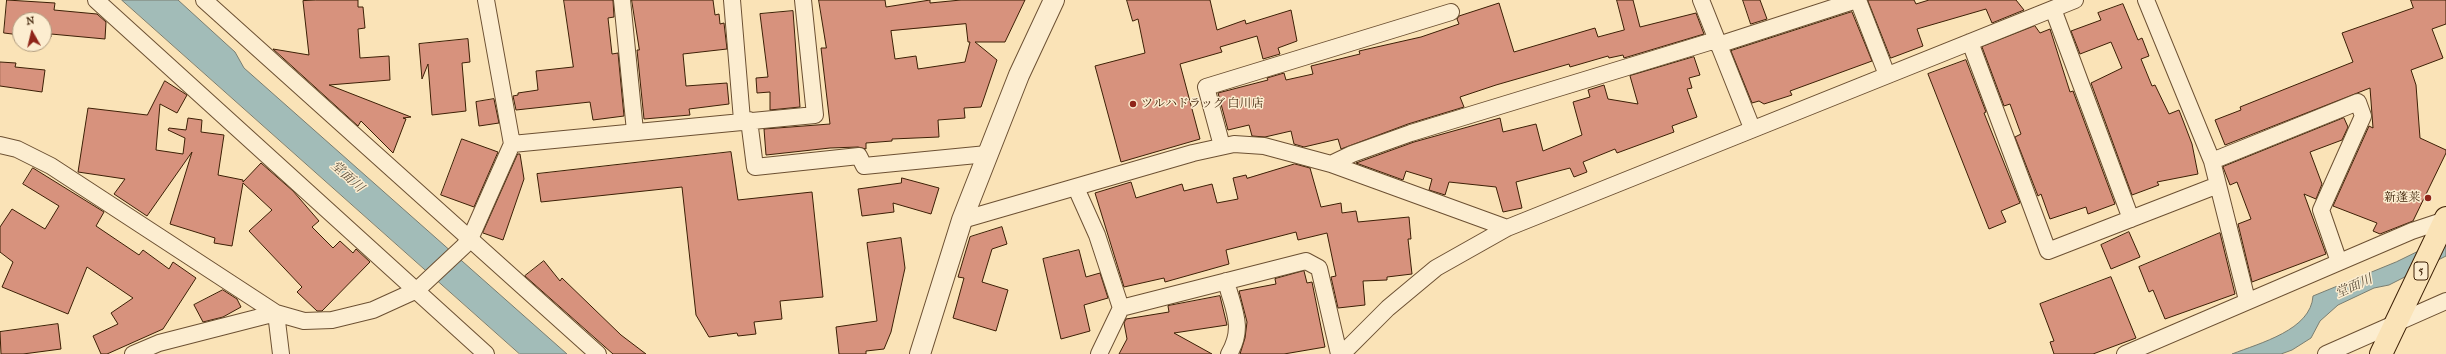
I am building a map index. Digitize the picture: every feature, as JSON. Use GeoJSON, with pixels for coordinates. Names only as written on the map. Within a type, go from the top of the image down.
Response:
{"type":"FeatureCollection","features":[{"type":"Feature","properties":{"kind":"main road","name":"5"},"geometry":{"type":"LineString","coordinates":[[2381,354],[2445,219]]}},
{"type":"Feature","properties":{"kind":"street"},"geometry":{"type":"LineString","coordinates":[[96,0],[486,354]]}},
{"type":"Feature","properties":{"kind":"street"},"geometry":{"type":"LineString","coordinates":[[204,0],[467,242],[598,354]]}},
{"type":"Feature","properties":{"kind":"street"},"geometry":{"type":"LineString","coordinates":[[0,145],[17,149],[50,166],[276,313],[304,321],[332,320],[373,310],[417,290],[467,242],[512,144],[486,0]]}},
{"type":"Feature","properties":{"kind":"street"},"geometry":{"type":"LineString","coordinates":[[622,0],[635,131]]}},
{"type":"Feature","properties":{"kind":"street"},"geometry":{"type":"LineString","coordinates":[[732,0],[745,120],[755,167],[859,156],[864,166],[986,154]]}},
{"type":"Feature","properties":{"kind":"street"},"geometry":{"type":"LineString","coordinates":[[512,144],[745,120],[814,115],[803,0]]}},
{"type":"Feature","properties":{"kind":"street"},"geometry":{"type":"LineString","coordinates":[[920,354],[962,220],[986,154],[1019,75],[1054,0]]}},
{"type":"Feature","properties":{"kind":"street"},"geometry":{"type":"LineString","coordinates":[[1701,0],[1752,128]]}},
{"type":"Feature","properties":{"kind":"street"},"geometry":{"type":"LineString","coordinates":[[1331,164],[1352,154],[1411,133],[1858,0],[1886,75]]}},
{"type":"Feature","properties":{"kind":"street"},"geometry":{"type":"LineString","coordinates":[[1342,354],[1388,308],[1436,268],[1506,228],[1752,128],[2075,0]]}},
{"type":"Feature","properties":{"kind":"street"},"geometry":{"type":"LineString","coordinates":[[2146,0],[2212,161],[2247,300]]}},
{"type":"Feature","properties":{"kind":"street"},"geometry":{"type":"LineString","coordinates":[[2053,9],[2131,219]]}},
{"type":"Feature","properties":{"kind":"street"},"geometry":{"type":"LineString","coordinates":[[1222,146],[1206,87],[1451,12]]}},
{"type":"Feature","properties":{"kind":"street"},"geometry":{"type":"LineString","coordinates":[[1970,42],[2048,251],[2218,186]]}},
{"type":"Feature","properties":{"kind":"street"},"geometry":{"type":"LineString","coordinates":[[2212,161],[2358,102],[2364,116],[2321,210],[2339,262]]}},
{"type":"Feature","properties":{"kind":"street"},"geometry":{"type":"LineString","coordinates":[[962,220],[1222,146],[1234,144],[1264,146],[1331,164],[1506,228]]}},
{"type":"Feature","properties":{"kind":"street"},"geometry":{"type":"LineString","coordinates":[[1076,188],[1097,235],[1121,308],[1099,354]]}},
{"type":"Feature","properties":{"kind":"street"},"geometry":{"type":"LineString","coordinates":[[2126,354],[2247,300],[2412,231],[2445,219]]}},
{"type":"Feature","properties":{"kind":"street"},"geometry":{"type":"LineString","coordinates":[[1121,308],[1306,261],[1319,268],[1339,354]]}},
{"type":"Feature","properties":{"kind":"street"},"geometry":{"type":"LineString","coordinates":[[1226,281],[1239,329],[1235,343],[1229,354]]}},
{"type":"Feature","properties":{"kind":"street"},"geometry":{"type":"LineString","coordinates":[[2326,354],[2446,301]]}},
{"type":"Feature","properties":{"kind":"street"},"geometry":{"type":"LineString","coordinates":[[133,354],[159,343],[276,313]]}},
{"type":"Feature","properties":{"kind":"street"},"geometry":{"type":"LineString","coordinates":[[276,313],[282,354]]}},
{"type":"Feature","properties":{"kind":"water","name":"堂面川"},"geometry":{"type":"Polygon","coordinates":[[[122,0],[178,0],[235,52],[244,68],[567,354],[520,354],[122,0]]]}},
{"type":"Feature","properties":{"kind":"water","name":"堂面川"},"geometry":{"type":"Polygon","coordinates":[[[2446,238],[2446,256],[2389,285],[2374,288],[2338,305],[2320,321],[2311,338],[2292,350],[2281,354],[2232,354],[2269,340],[2294,326],[2303,318],[2310,308],[2313,296],[2396,262],[2446,238]]]}},
{"type":"Feature","properties":{"kind":"building"},"geometry":{"type":"Polygon","coordinates":[[[7,0],[55,3],[54,10],[97,14],[106,22],[105,39],[52,34],[52,12],[12,12],[12,34],[4,33],[7,0]]]}},
{"type":"Feature","properties":{"kind":"building"},"geometry":{"type":"Polygon","coordinates":[[[358,0],[358,7],[363,7],[365,28],[358,29],[360,58],[389,56],[390,80],[329,85],[411,117],[403,118],[406,119],[393,153],[361,121],[358,126],[273,49],[309,55],[303,1],[358,0]]]}},
{"type":"Feature","properties":{"kind":"building"},"geometry":{"type":"Polygon","coordinates":[[[564,0],[613,0],[614,17],[608,18],[612,54],[618,53],[624,116],[593,120],[590,102],[516,110],[513,96],[518,95],[518,93],[538,90],[536,71],[573,67],[564,0]]]}},
{"type":"Feature","properties":{"kind":"building"},"geometry":{"type":"Polygon","coordinates":[[[632,0],[713,0],[715,15],[719,14],[720,24],[724,23],[727,49],[683,54],[686,86],[727,83],[729,104],[689,109],[690,115],[644,119],[637,50],[639,50],[632,0]]]}},
{"type":"Feature","properties":{"kind":"building"},"geometry":{"type":"Polygon","coordinates":[[[819,0],[885,0],[886,7],[930,0],[930,3],[961,0],[1025,0],[1005,42],[975,42],[997,60],[981,107],[964,108],[965,118],[938,120],[939,137],[892,139],[892,141],[866,143],[866,149],[858,147],[830,148],[766,155],[764,129],[830,124],[821,48],[826,48],[819,0]],[[966,24],[891,31],[895,59],[916,56],[918,69],[965,62],[970,42],[968,42],[966,24]]]}},
{"type":"Feature","properties":{"kind":"building"},"geometry":{"type":"Polygon","coordinates":[[[1127,0],[1210,0],[1217,30],[1245,20],[1246,24],[1291,10],[1297,41],[1278,48],[1280,54],[1263,59],[1257,36],[1220,47],[1222,52],[1180,64],[1200,139],[1121,162],[1095,66],[1145,53],[1138,19],[1133,21],[1127,0]]]}},
{"type":"Feature","properties":{"kind":"building"},"geometry":{"type":"Polygon","coordinates":[[[1617,0],[1633,0],[1640,27],[1696,13],[1704,34],[1624,58],[1623,55],[1609,58],[1608,56],[1570,67],[1569,64],[1496,85],[1460,97],[1464,107],[1408,124],[1341,149],[1338,139],[1304,147],[1294,144],[1291,131],[1265,137],[1252,136],[1249,125],[1228,130],[1218,93],[1268,80],[1267,78],[1284,73],[1286,80],[1313,74],[1311,66],[1360,54],[1359,51],[1421,37],[1459,24],[1457,19],[1459,16],[1499,3],[1514,52],[1595,28],[1598,37],[1624,30],[1617,0]]]}},
{"type":"Feature","properties":{"kind":"building"},"geometry":{"type":"Polygon","coordinates":[[[1743,0],[1760,0],[1767,19],[1751,24],[1743,0]]]}},
{"type":"Feature","properties":{"kind":"building"},"geometry":{"type":"Polygon","coordinates":[[[1868,0],[1914,0],[1916,4],[1929,0],[2016,0],[2024,10],[1992,23],[1986,9],[1917,29],[1923,46],[1891,58],[1868,0]]]}},
{"type":"Feature","properties":{"kind":"building"},"geometry":{"type":"Polygon","coordinates":[[[2411,0],[2446,0],[2446,24],[2432,29],[2443,58],[2411,70],[2416,85],[2420,138],[2446,150],[2446,153],[2413,221],[2380,234],[2373,231],[2377,223],[2333,206],[2369,126],[2373,128],[2370,88],[2225,145],[2215,120],[2241,110],[2240,107],[2353,62],[2342,33],[2413,8],[2411,0]]]}},
{"type":"Feature","properties":{"kind":"building"},"geometry":{"type":"Polygon","coordinates":[[[2123,4],[2138,40],[2142,38],[2149,56],[2141,59],[2152,86],[2155,85],[2169,114],[2179,110],[2192,144],[2198,174],[2157,182],[2159,185],[2132,195],[2091,83],[2122,68],[2111,42],[2080,54],[2071,31],[2101,20],[2098,13],[2123,4]]]}},
{"type":"Feature","properties":{"kind":"building"},"geometry":{"type":"Polygon","coordinates":[[[793,11],[800,107],[770,110],[770,92],[757,93],[756,78],[768,77],[760,14],[793,11]]]}},
{"type":"Feature","properties":{"kind":"building"},"geometry":{"type":"Polygon","coordinates":[[[1852,12],[1872,61],[1790,91],[1792,95],[1764,104],[1759,101],[1752,103],[1731,51],[1852,12]]]}},
{"type":"Feature","properties":{"kind":"building"},"geometry":{"type":"Polygon","coordinates":[[[2035,26],[2040,33],[2050,29],[2070,92],[2073,91],[2115,204],[2088,214],[2086,207],[2050,219],[2041,194],[2038,196],[2015,137],[2021,134],[2010,104],[2004,106],[1982,47],[2035,26]]]}},
{"type":"Feature","properties":{"kind":"building"},"geometry":{"type":"Polygon","coordinates":[[[468,39],[470,62],[462,63],[466,111],[432,115],[428,64],[422,79],[419,44],[468,39]]]}},
{"type":"Feature","properties":{"kind":"building"},"geometry":{"type":"Polygon","coordinates":[[[1694,57],[1700,75],[1689,78],[1692,88],[1687,89],[1697,117],[1672,126],[1674,132],[1617,153],[1615,149],[1583,162],[1587,172],[1574,177],[1570,168],[1516,182],[1522,208],[1503,212],[1496,187],[1449,182],[1445,195],[1429,190],[1432,179],[1406,171],[1403,180],[1356,163],[1414,142],[1500,118],[1503,132],[1536,124],[1543,151],[1582,135],[1573,102],[1590,97],[1588,90],[1604,85],[1608,99],[1638,104],[1630,76],[1694,57]]]}},
{"type":"Feature","properties":{"kind":"building"},"geometry":{"type":"Polygon","coordinates":[[[1966,60],[1986,112],[1984,113],[2020,203],[2001,211],[2006,222],[1989,229],[1928,74],[1966,60]]]}},
{"type":"Feature","properties":{"kind":"building"},"geometry":{"type":"Polygon","coordinates":[[[0,62],[16,63],[15,67],[45,70],[42,92],[0,86],[0,62]]]}},
{"type":"Feature","properties":{"kind":"building"},"geometry":{"type":"Polygon","coordinates":[[[165,81],[187,95],[177,113],[160,104],[156,150],[183,154],[185,138],[168,130],[169,128],[186,130],[188,118],[202,120],[201,132],[224,135],[218,175],[243,180],[243,182],[261,163],[293,191],[319,221],[312,227],[333,248],[340,241],[353,253],[356,249],[370,262],[322,311],[317,311],[297,292],[302,287],[249,231],[272,210],[243,183],[232,246],[214,243],[215,238],[170,224],[192,152],[147,216],[114,194],[125,179],[78,172],[88,108],[147,115],[165,81]]]}},
{"type":"Feature","properties":{"kind":"building"},"geometry":{"type":"Polygon","coordinates":[[[494,99],[499,123],[479,126],[476,102],[494,99]]]}},
{"type":"Feature","properties":{"kind":"building"},"geometry":{"type":"Polygon","coordinates":[[[2344,118],[2348,127],[2342,140],[2310,152],[2322,184],[2316,199],[2304,194],[2326,254],[2252,282],[2238,224],[2251,219],[2237,182],[2230,185],[2223,167],[2344,118]]]}},
{"type":"Feature","properties":{"kind":"building"},"geometry":{"type":"Polygon","coordinates":[[[462,139],[498,152],[474,207],[441,195],[462,139]]]}},
{"type":"Feature","properties":{"kind":"building"},"geometry":{"type":"Polygon","coordinates":[[[731,152],[738,200],[812,192],[823,297],[780,301],[782,319],[754,322],[756,334],[738,336],[737,333],[709,337],[696,315],[682,187],[541,202],[537,174],[731,152]]]}},
{"type":"Feature","properties":{"kind":"building"},"geometry":{"type":"Polygon","coordinates":[[[518,154],[520,154],[524,179],[503,240],[483,233],[518,154]]]}},
{"type":"Feature","properties":{"kind":"building"},"geometry":{"type":"Polygon","coordinates":[[[1295,164],[1310,168],[1321,207],[1341,203],[1342,213],[1356,211],[1358,222],[1409,217],[1411,239],[1408,239],[1412,274],[1387,277],[1387,280],[1363,281],[1365,305],[1338,308],[1331,277],[1336,276],[1327,233],[1298,240],[1296,232],[1226,250],[1229,264],[1165,282],[1164,278],[1124,287],[1095,193],[1131,182],[1136,198],[1182,184],[1184,191],[1212,184],[1217,203],[1238,199],[1233,178],[1246,175],[1247,178],[1295,164]]]}},
{"type":"Feature","properties":{"kind":"building"},"geometry":{"type":"Polygon","coordinates":[[[33,168],[104,212],[96,226],[139,255],[143,250],[169,269],[173,262],[196,278],[163,329],[107,354],[101,354],[93,336],[118,324],[111,313],[133,298],[87,267],[68,314],[2,287],[13,262],[0,252],[0,227],[12,209],[45,229],[59,206],[23,184],[33,168]]]}},
{"type":"Feature","properties":{"kind":"building"},"geometry":{"type":"Polygon","coordinates":[[[902,178],[939,188],[931,214],[893,203],[894,212],[862,216],[858,189],[901,183],[902,178]]]}},
{"type":"Feature","properties":{"kind":"building"},"geometry":{"type":"Polygon","coordinates":[[[1002,227],[1007,244],[992,249],[982,282],[1008,290],[996,331],[953,318],[964,278],[958,277],[970,237],[1002,227]]]}},
{"type":"Feature","properties":{"kind":"building"},"geometry":{"type":"Polygon","coordinates":[[[2129,232],[2140,257],[2111,269],[2101,245],[2129,232]]]}},
{"type":"Feature","properties":{"kind":"building"},"geometry":{"type":"Polygon","coordinates":[[[2220,233],[2235,294],[2165,319],[2153,290],[2149,292],[2139,267],[2220,233]]]}},
{"type":"Feature","properties":{"kind":"building"},"geometry":{"type":"Polygon","coordinates":[[[901,238],[905,268],[891,332],[884,349],[866,351],[866,354],[839,354],[836,327],[877,321],[867,243],[901,238]]]}},
{"type":"Feature","properties":{"kind":"building"},"geometry":{"type":"Polygon","coordinates":[[[1079,250],[1086,277],[1100,273],[1108,298],[1084,305],[1090,331],[1061,339],[1043,259],[1079,250]]]}},
{"type":"Feature","properties":{"kind":"building"},"geometry":{"type":"Polygon","coordinates":[[[544,261],[560,281],[562,278],[621,335],[646,354],[613,354],[525,276],[544,261]]]}},
{"type":"Feature","properties":{"kind":"building"},"geometry":{"type":"Polygon","coordinates":[[[1304,271],[1307,283],[1312,282],[1325,347],[1284,354],[1240,354],[1245,338],[1247,322],[1239,291],[1276,284],[1275,279],[1304,271]]]}},
{"type":"Feature","properties":{"kind":"building"},"geometry":{"type":"Polygon","coordinates":[[[2111,277],[2136,338],[2093,354],[2054,354],[2050,342],[2054,341],[2040,304],[2111,277]]]}},
{"type":"Feature","properties":{"kind":"building"},"geometry":{"type":"Polygon","coordinates":[[[223,290],[237,299],[241,307],[223,317],[203,322],[194,305],[223,290]]]}},
{"type":"Feature","properties":{"kind":"building"},"geometry":{"type":"Polygon","coordinates":[[[1220,296],[1227,325],[1174,333],[1212,354],[1119,354],[1127,339],[1124,323],[1126,319],[1169,312],[1168,306],[1220,296]]]}},
{"type":"Feature","properties":{"kind":"building"},"geometry":{"type":"Polygon","coordinates":[[[58,324],[61,349],[23,354],[1,354],[0,332],[58,324]]]}},
{"type":"Feature","properties":{"kind":"place","name":"ツルハドラッグ 白川店"},"geometry":{"type":"Point","coordinates":[1133,104]}},
{"type":"Feature","properties":{"kind":"place","name":"新蓬莱"},"geometry":{"type":"Point","coordinates":[2428,198]}}]}
